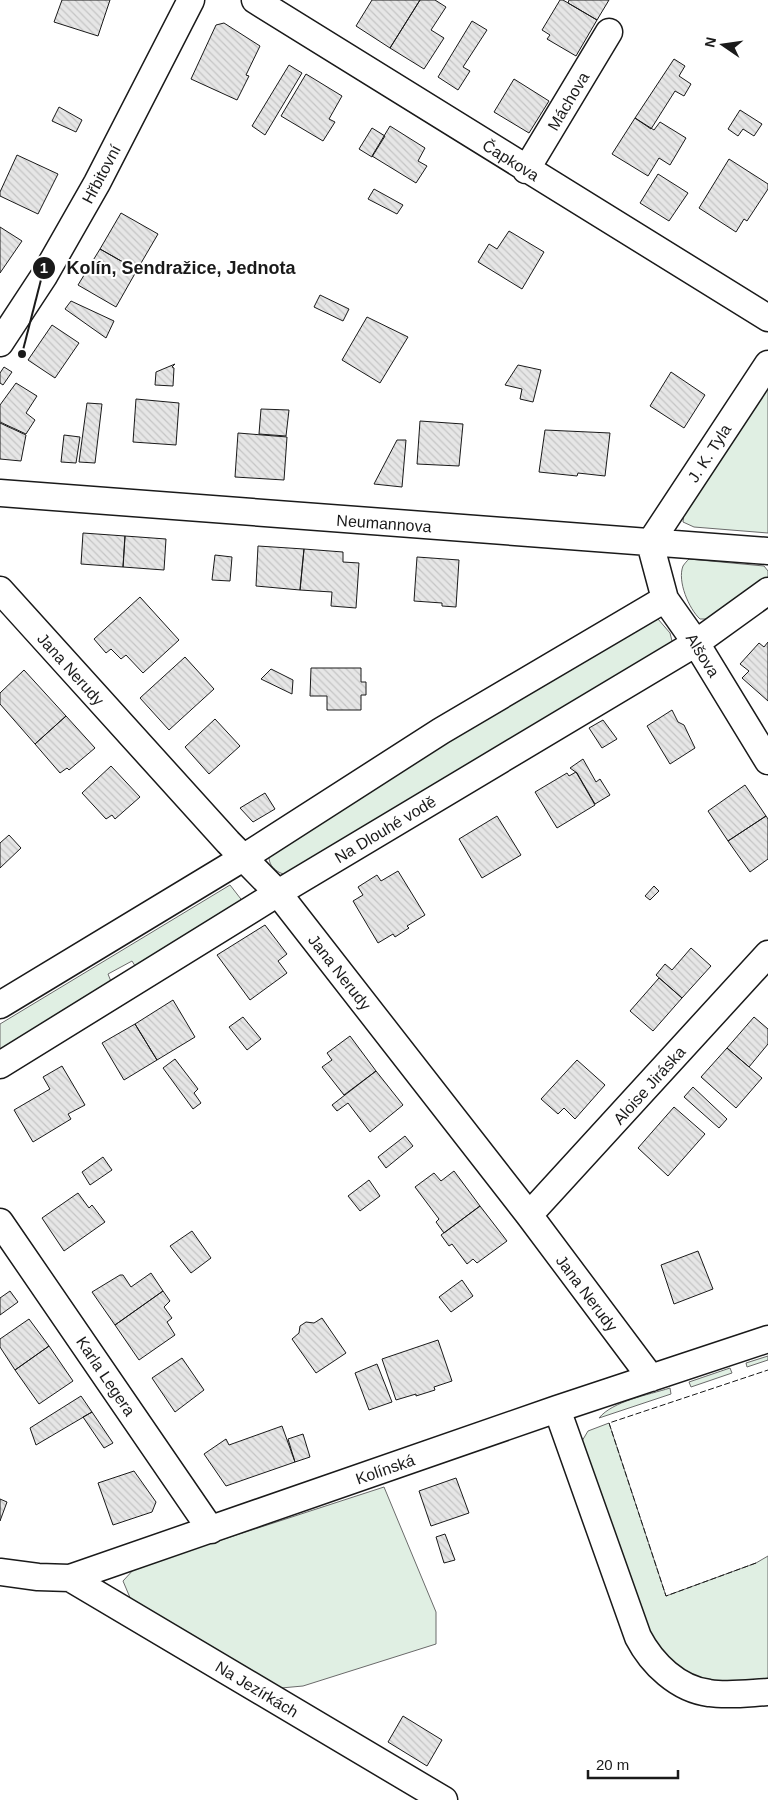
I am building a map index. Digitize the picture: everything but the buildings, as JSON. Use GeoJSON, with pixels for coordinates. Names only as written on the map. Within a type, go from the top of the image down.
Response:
{"type":"FeatureCollection","features":[{"type":"Feature","properties":{"kind":"street","name":"Hřbitovní"},"geometry":{"type":"LineString","coordinates":[[0,343],[44,276],[97,183],[191,0]]}},
{"type":"Feature","properties":{"kind":"street","name":"Čapkova"},"geometry":{"type":"LineString","coordinates":[[255,0],[526,170],[768,318]]}},
{"type":"Feature","properties":{"kind":"street","name":"Máchova"},"geometry":{"type":"LineString","coordinates":[[526,170],[609,32]]}},
{"type":"Feature","properties":{"kind":"street","name":"J. K. Tyla"},"geometry":{"type":"LineString","coordinates":[[650,543],[768,364]]}},
{"type":"Feature","properties":{"kind":"street","name":"Neumannova"},"geometry":{"type":"LineString","coordinates":[[0,493],[768,551]]}},
{"type":"Feature","properties":{"kind":"street","name":"Alšova"},"geometry":{"type":"LineString","coordinates":[[650,543],[666,599],[696,643],[768,761]]}},
{"type":"Feature","properties":{"kind":"street","name":"Jana Nerudy"},"geometry":{"type":"LineString","coordinates":[[0,590],[243,858],[278,893],[529,1215],[651,1378]]}},
{"type":"Feature","properties":{"kind":"street","name":"Na Dlouhé vodě"},"geometry":{"type":"LineString","coordinates":[[0,1065],[278,893],[696,643],[768,591]]}},
{"type":"Feature","properties":{"kind":"street"},"geometry":{"type":"LineString","coordinates":[[0,1005],[243,858],[441,731],[666,599]]}},
{"type":"Feature","properties":{"kind":"street","name":"Aloise Jiráska"},"geometry":{"type":"LineString","coordinates":[[529,1215],[768,954]]}},
{"type":"Feature","properties":{"kind":"street","name":"Karla Legera"},"geometry":{"type":"LineString","coordinates":[[0,1222],[212,1530]]}},
{"type":"Feature","properties":{"kind":"street","name":"Kolínská"},"geometry":{"type":"LineString","coordinates":[[0,1572],[38,1577],[70,1578],[556,1409],[768,1339]]}},
{"type":"Feature","properties":{"kind":"street"},"geometry":{"type":"LineString","coordinates":[[556,1409],[638,1637],[653,1661],[672,1677],[692,1689],[710,1693],[768,1692]]}},
{"type":"Feature","properties":{"kind":"street","name":"Na Jezírkách"},"geometry":{"type":"LineString","coordinates":[[70,1578],[444,1800]]}},
{"type":"Feature","properties":{"kind":"green space"},"geometry":{"type":"Polygon","coordinates":[[[768,379],[768,533],[694,527],[683,522],[684,511],[768,379]]]}},
{"type":"Feature","properties":{"kind":"green space"},"geometry":{"type":"Polygon","coordinates":[[[689,559],[764,566],[768,571],[768,580],[711,619],[700,619],[688,602],[683,587],[683,566],[689,559]]]}},
{"type":"Feature","properties":{"kind":"green space"},"geometry":{"type":"Polygon","coordinates":[[[648,618],[658,619],[670,633],[672,641],[667,647],[287,875],[282,874],[272,866],[269,858],[271,848],[648,618]]]}},
{"type":"Feature","properties":{"kind":"green space"},"geometry":{"type":"Polygon","coordinates":[[[230,885],[244,903],[137,969],[132,961],[108,974],[112,984],[0,1052],[0,1024],[230,885]]]}},
{"type":"Feature","properties":{"kind":"green space"},"geometry":{"type":"Polygon","coordinates":[[[768,1356],[768,1360],[747,1367],[746,1363],[768,1356]]]}},
{"type":"Feature","properties":{"kind":"green space"},"geometry":{"type":"Polygon","coordinates":[[[730,1368],[732,1373],[691,1387],[689,1382],[730,1368]]]}},
{"type":"Feature","properties":{"kind":"green space"},"geometry":{"type":"Polygon","coordinates":[[[670,1388],[671,1394],[599,1418],[605,1412],[622,1403],[670,1388]]]}},
{"type":"Feature","properties":{"kind":"green space"},"geometry":{"type":"Polygon","coordinates":[[[609,1423],[666,1596],[756,1563],[768,1556],[768,1683],[700,1683],[656,1651],[581,1459],[582,1441],[588,1431],[609,1423]]]}},
{"type":"Feature","properties":{"kind":"green space"},"geometry":{"type":"Polygon","coordinates":[[[384,1487],[436,1612],[436,1644],[303,1686],[281,1688],[131,1600],[123,1581],[135,1568],[384,1487]]]}},
{"type":"Feature","properties":{"kind":"fence"},"geometry":{"type":"LineString","coordinates":[[756,1563],[666,1596],[609,1423],[768,1370]]}},
{"type":"Feature","properties":{"kind":"place","name":"Kolín, Sendražice, Jednota"},"geometry":{"type":"Point","coordinates":[22,354]}}]}
